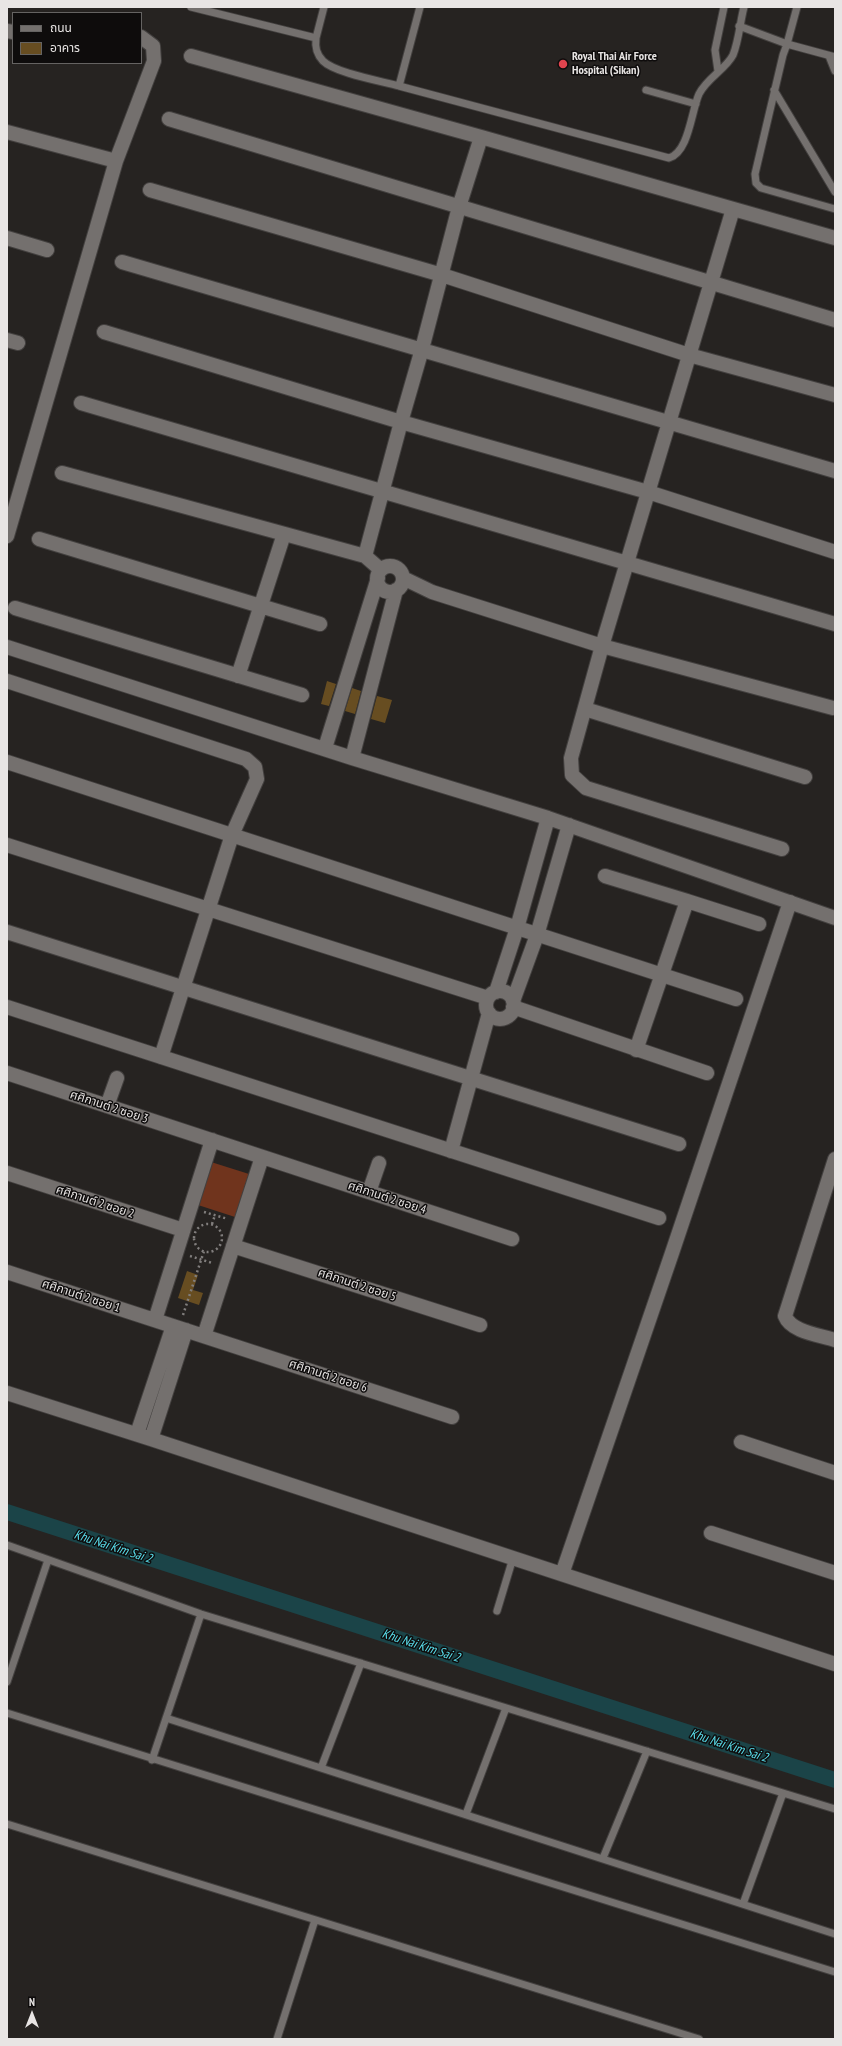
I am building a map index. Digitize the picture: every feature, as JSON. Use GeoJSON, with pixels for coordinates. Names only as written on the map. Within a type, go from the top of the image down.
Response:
{"type":"FeatureCollection","features":[{"type":"Feature","properties":{"kind":"street"},"geometry":{"type":"LineString","coordinates":[[7,536],[116,161],[154,61],[153,46],[142,38]]}},
{"type":"Feature","properties":{"kind":"street"},"geometry":{"type":"LineString","coordinates":[[191,56],[835,238]]}},
{"type":"Feature","properties":{"kind":"street"},"geometry":{"type":"LineString","coordinates":[[169,119],[459,208],[835,320]]}},
{"type":"Feature","properties":{"kind":"street"},"geometry":{"type":"LineString","coordinates":[[7,132],[116,161]]}},
{"type":"Feature","properties":{"kind":"street"},"geometry":{"type":"LineString","coordinates":[[365,556],[442,276],[459,208],[481,137]]}},
{"type":"Feature","properties":{"kind":"street"},"geometry":{"type":"LineString","coordinates":[[150,190],[442,276],[689,355],[835,395]]}},
{"type":"Feature","properties":{"kind":"street"},"geometry":{"type":"LineString","coordinates":[[733,209],[602,646],[571,758],[572,775],[586,788],[782,849]]}},
{"type":"Feature","properties":{"kind":"street"},"geometry":{"type":"LineString","coordinates":[[7,238],[47,250]]}},
{"type":"Feature","properties":{"kind":"street"},"geometry":{"type":"LineString","coordinates":[[122,262],[422,349],[835,472]]}},
{"type":"Feature","properties":{"kind":"street"},"geometry":{"type":"LineString","coordinates":[[104,332],[401,422],[648,492],[835,552]]}},
{"type":"Feature","properties":{"kind":"street"},"geometry":{"type":"LineString","coordinates":[[81,403],[835,624]]}},
{"type":"Feature","properties":{"kind":"street"},"geometry":{"type":"LineString","coordinates":[[62,473],[365,556],[379,574],[381,588],[386,591],[400,588],[403,578],[402,574],[395,566],[385,567],[379,574],[325,748]]}},
{"type":"Feature","properties":{"kind":"street"},"geometry":{"type":"LineString","coordinates":[[238,676],[284,534]]}},
{"type":"Feature","properties":{"kind":"street"},"geometry":{"type":"LineString","coordinates":[[39,539],[320,624]]}},
{"type":"Feature","properties":{"kind":"street"},"geometry":{"type":"LineString","coordinates":[[403,578],[432,592],[602,646],[834,708]]}},
{"type":"Feature","properties":{"kind":"street"},"geometry":{"type":"LineString","coordinates":[[352,758],[396,590]]}},
{"type":"Feature","properties":{"kind":"street"},"geometry":{"type":"LineString","coordinates":[[15,608],[302,695]]}},
{"type":"Feature","properties":{"kind":"street"},"geometry":{"type":"LineString","coordinates":[[7,648],[325,748],[352,758],[548,818],[835,918]]}},
{"type":"Feature","properties":{"kind":"street"},"geometry":{"type":"LineString","coordinates":[[7,681],[246,759],[255,767],[257,779],[232,835],[207,909],[185,988],[161,1057]]}},
{"type":"Feature","properties":{"kind":"street"},"geometry":{"type":"LineString","coordinates":[[585,709],[804,777]]}},
{"type":"Feature","properties":{"kind":"street"},"geometry":{"type":"LineString","coordinates":[[7,762],[736,999]]}},
{"type":"Feature","properties":{"kind":"street"},"geometry":{"type":"LineString","coordinates":[[548,818],[517,928],[487,1008],[493,1017],[504,1018],[508,1015],[513,1004],[537,935],[569,825]]}},
{"type":"Feature","properties":{"kind":"street"},"geometry":{"type":"LineString","coordinates":[[7,845],[207,909],[492,995],[506,992],[513,1004],[636,1050],[707,1073]]}},
{"type":"Feature","properties":{"kind":"street"},"geometry":{"type":"LineString","coordinates":[[605,876],[758,924]]}},
{"type":"Feature","properties":{"kind":"street"},"geometry":{"type":"LineString","coordinates":[[636,1050],[687,901]]}},
{"type":"Feature","properties":{"kind":"street"},"geometry":{"type":"LineString","coordinates":[[562,1574],[790,902]]}},
{"type":"Feature","properties":{"kind":"street"},"geometry":{"type":"LineString","coordinates":[[7,932],[678,1144]]}},
{"type":"Feature","properties":{"kind":"street"},"geometry":{"type":"LineString","coordinates":[[7,1007],[659,1218]]}},
{"type":"Feature","properties":{"kind":"street"},"geometry":{"type":"LineString","coordinates":[[451,1151],[489,1013]]}},
{"type":"Feature","properties":{"kind":"street","name":"ศศิกานต์ 2 ซอย 3"},"geometry":{"type":"LineString","coordinates":[[7,1073],[262,1157]]}},
{"type":"Feature","properties":{"kind":"street"},"geometry":{"type":"LineString","coordinates":[[107,1106],[117,1078]]}},
{"type":"Feature","properties":{"kind":"street"},"geometry":{"type":"LineString","coordinates":[[155,1320],[212,1140]]}},
{"type":"Feature","properties":{"kind":"street"},"geometry":{"type":"LineString","coordinates":[[204,1336],[262,1157]]}},
{"type":"Feature","properties":{"kind":"street","name":"ศศิกานต์ 2 ซอย 4"},"geometry":{"type":"LineString","coordinates":[[262,1157],[512,1238]]}},
{"type":"Feature","properties":{"kind":"street"},"geometry":{"type":"LineString","coordinates":[[835,1159],[785,1316],[788,1322],[796,1327],[835,1340]]}},
{"type":"Feature","properties":{"kind":"street"},"geometry":{"type":"LineString","coordinates":[[369,1192],[379,1163]]}},
{"type":"Feature","properties":{"kind":"street","name":"ศศิกานต์ 2 ซอย 2"},"geometry":{"type":"LineString","coordinates":[[7,1173],[183,1230]]}},
{"type":"Feature","properties":{"kind":"street","name":"ศศิกานต์ 2 ซอย 5"},"geometry":{"type":"LineString","coordinates":[[233,1246],[480,1325]]}},
{"type":"Feature","properties":{"kind":"street","name":"ศศิกานต์ 2 ซอย 1"},"geometry":{"type":"LineString","coordinates":[[7,1272],[179,1328]]}},
{"type":"Feature","properties":{"kind":"street"},"geometry":{"type":"LineString","coordinates":[[137,1434],[179,1328]]}},
{"type":"Feature","properties":{"kind":"street"},"geometry":{"type":"LineString","coordinates":[[151,1439],[179,1328]]}},
{"type":"Feature","properties":{"kind":"street","name":"ศศิกานต์ 2 ซอย 6"},"geometry":{"type":"LineString","coordinates":[[179,1328],[452,1417]]}},
{"type":"Feature","properties":{"kind":"street"},"geometry":{"type":"LineString","coordinates":[[7,1393],[137,1434],[835,1664]]}},
{"type":"Feature","properties":{"kind":"street"},"geometry":{"type":"LineString","coordinates":[[741,1442],[835,1473]]}},
{"type":"Feature","properties":{"kind":"street"},"geometry":{"type":"LineString","coordinates":[[711,1533],[835,1573]]}},
{"type":"Feature","properties":{"kind":"lane"},"geometry":{"type":"LineString","coordinates":[[191,7],[316,38]]}},
{"type":"Feature","properties":{"kind":"lane"},"geometry":{"type":"LineString","coordinates":[[324,7],[315,47],[323,61],[333,68],[669,158],[675,156],[682,149],[696,104],[703,88],[732,55],[744,7]]}},
{"type":"Feature","properties":{"kind":"lane"},"geometry":{"type":"LineString","coordinates":[[399,86],[420,7]]}},
{"type":"Feature","properties":{"kind":"lane"},"geometry":{"type":"LineString","coordinates":[[718,71],[715,50],[724,7]]}},
{"type":"Feature","properties":{"kind":"lane"},"geometry":{"type":"LineString","coordinates":[[797,7],[774,90],[755,174],[756,183],[761,188],[835,209]]}},
{"type":"Feature","properties":{"kind":"lane"},"geometry":{"type":"LineString","coordinates":[[739,26],[787,44],[832,56],[835,71]]}},
{"type":"Feature","properties":{"kind":"lane"},"geometry":{"type":"LineString","coordinates":[[646,90],[696,104]]}},
{"type":"Feature","properties":{"kind":"lane"},"geometry":{"type":"LineString","coordinates":[[774,90],[835,192]]}},
{"type":"Feature","properties":{"kind":"lane"},"geometry":{"type":"LineString","coordinates":[[7,1545],[201,1614],[835,1809]]}},
{"type":"Feature","properties":{"kind":"lane"},"geometry":{"type":"LineString","coordinates":[[497,1611],[514,1558]]}},
{"type":"Feature","properties":{"kind":"lane"},"geometry":{"type":"LineString","coordinates":[[8,1677],[48,1560]]}},
{"type":"Feature","properties":{"kind":"lane"},"geometry":{"type":"LineString","coordinates":[[152,1760],[201,1614]]}},
{"type":"Feature","properties":{"kind":"lane"},"geometry":{"type":"LineString","coordinates":[[321,1768],[360,1663]]}},
{"type":"Feature","properties":{"kind":"lane"},"geometry":{"type":"LineString","coordinates":[[466,1814],[506,1708]]}},
{"type":"Feature","properties":{"kind":"lane"},"geometry":{"type":"LineString","coordinates":[[7,1714],[835,1972]]}},
{"type":"Feature","properties":{"kind":"lane"},"geometry":{"type":"LineString","coordinates":[[166,1718],[835,1934]]}},
{"type":"Feature","properties":{"kind":"lane"},"geometry":{"type":"LineString","coordinates":[[603,1858],[647,1751]]}},
{"type":"Feature","properties":{"kind":"lane"},"geometry":{"type":"LineString","coordinates":[[743,1904],[783,1793]]}},
{"type":"Feature","properties":{"kind":"lane"},"geometry":{"type":"LineString","coordinates":[[7,1824],[699,2039]]}},
{"type":"Feature","properties":{"kind":"lane"},"geometry":{"type":"LineString","coordinates":[[277,2039],[315,1920]]}},
{"type":"Feature","properties":{"kind":"path"},"geometry":{"type":"LineString","coordinates":[[190,1207],[240,1223]]}},
{"type":"Feature","properties":{"kind":"path"},"geometry":{"type":"LineString","coordinates":[[212,1224],[215,1215]]}},
{"type":"Feature","properties":{"kind":"path"},"geometry":{"type":"LineString","coordinates":[[212,1224],[219,1230],[222,1238],[221,1242],[215,1250],[204,1251],[195,1243],[194,1234],[199,1227],[212,1224]]}},
{"type":"Feature","properties":{"kind":"path"},"geometry":{"type":"LineString","coordinates":[[179,1328],[204,1251]]}},
{"type":"Feature","properties":{"kind":"path"},"geometry":{"type":"LineString","coordinates":[[176,1252],[226,1268]]}},
{"type":"Feature","properties":{"kind":"shaded area"},"geometry":{"type":"Polygon","coordinates":[[[211,1162],[249,1174],[235,1217],[198,1205],[211,1162]]]}},
{"type":"Feature","properties":{"kind":"building"},"geometry":{"type":"Polygon","coordinates":[[[327,681],[336,684],[329,706],[321,704],[327,681]]]}},
{"type":"Feature","properties":{"kind":"building"},"geometry":{"type":"Polygon","coordinates":[[[352,688],[361,691],[355,714],[345,711],[352,688]]]}},
{"type":"Feature","properties":{"kind":"building"},"geometry":{"type":"Polygon","coordinates":[[[377,696],[392,700],[385,723],[371,719],[377,696]]]}},
{"type":"Feature","properties":{"kind":"building"},"geometry":{"type":"Polygon","coordinates":[[[187,1271],[198,1275],[193,1290],[203,1293],[199,1305],[178,1298],[187,1271]]]}},
{"type":"Feature","properties":{"kind":"waterway","name":"Khu Nai Kim Sai 2"},"geometry":{"type":"LineString","coordinates":[[7,1512],[835,1780]]}},
{"type":"Feature","properties":{"kind":"place","name":"Royal Thai Air Force Hospital (Sikan)"},"geometry":{"type":"Point","coordinates":[563,64]}}]}
